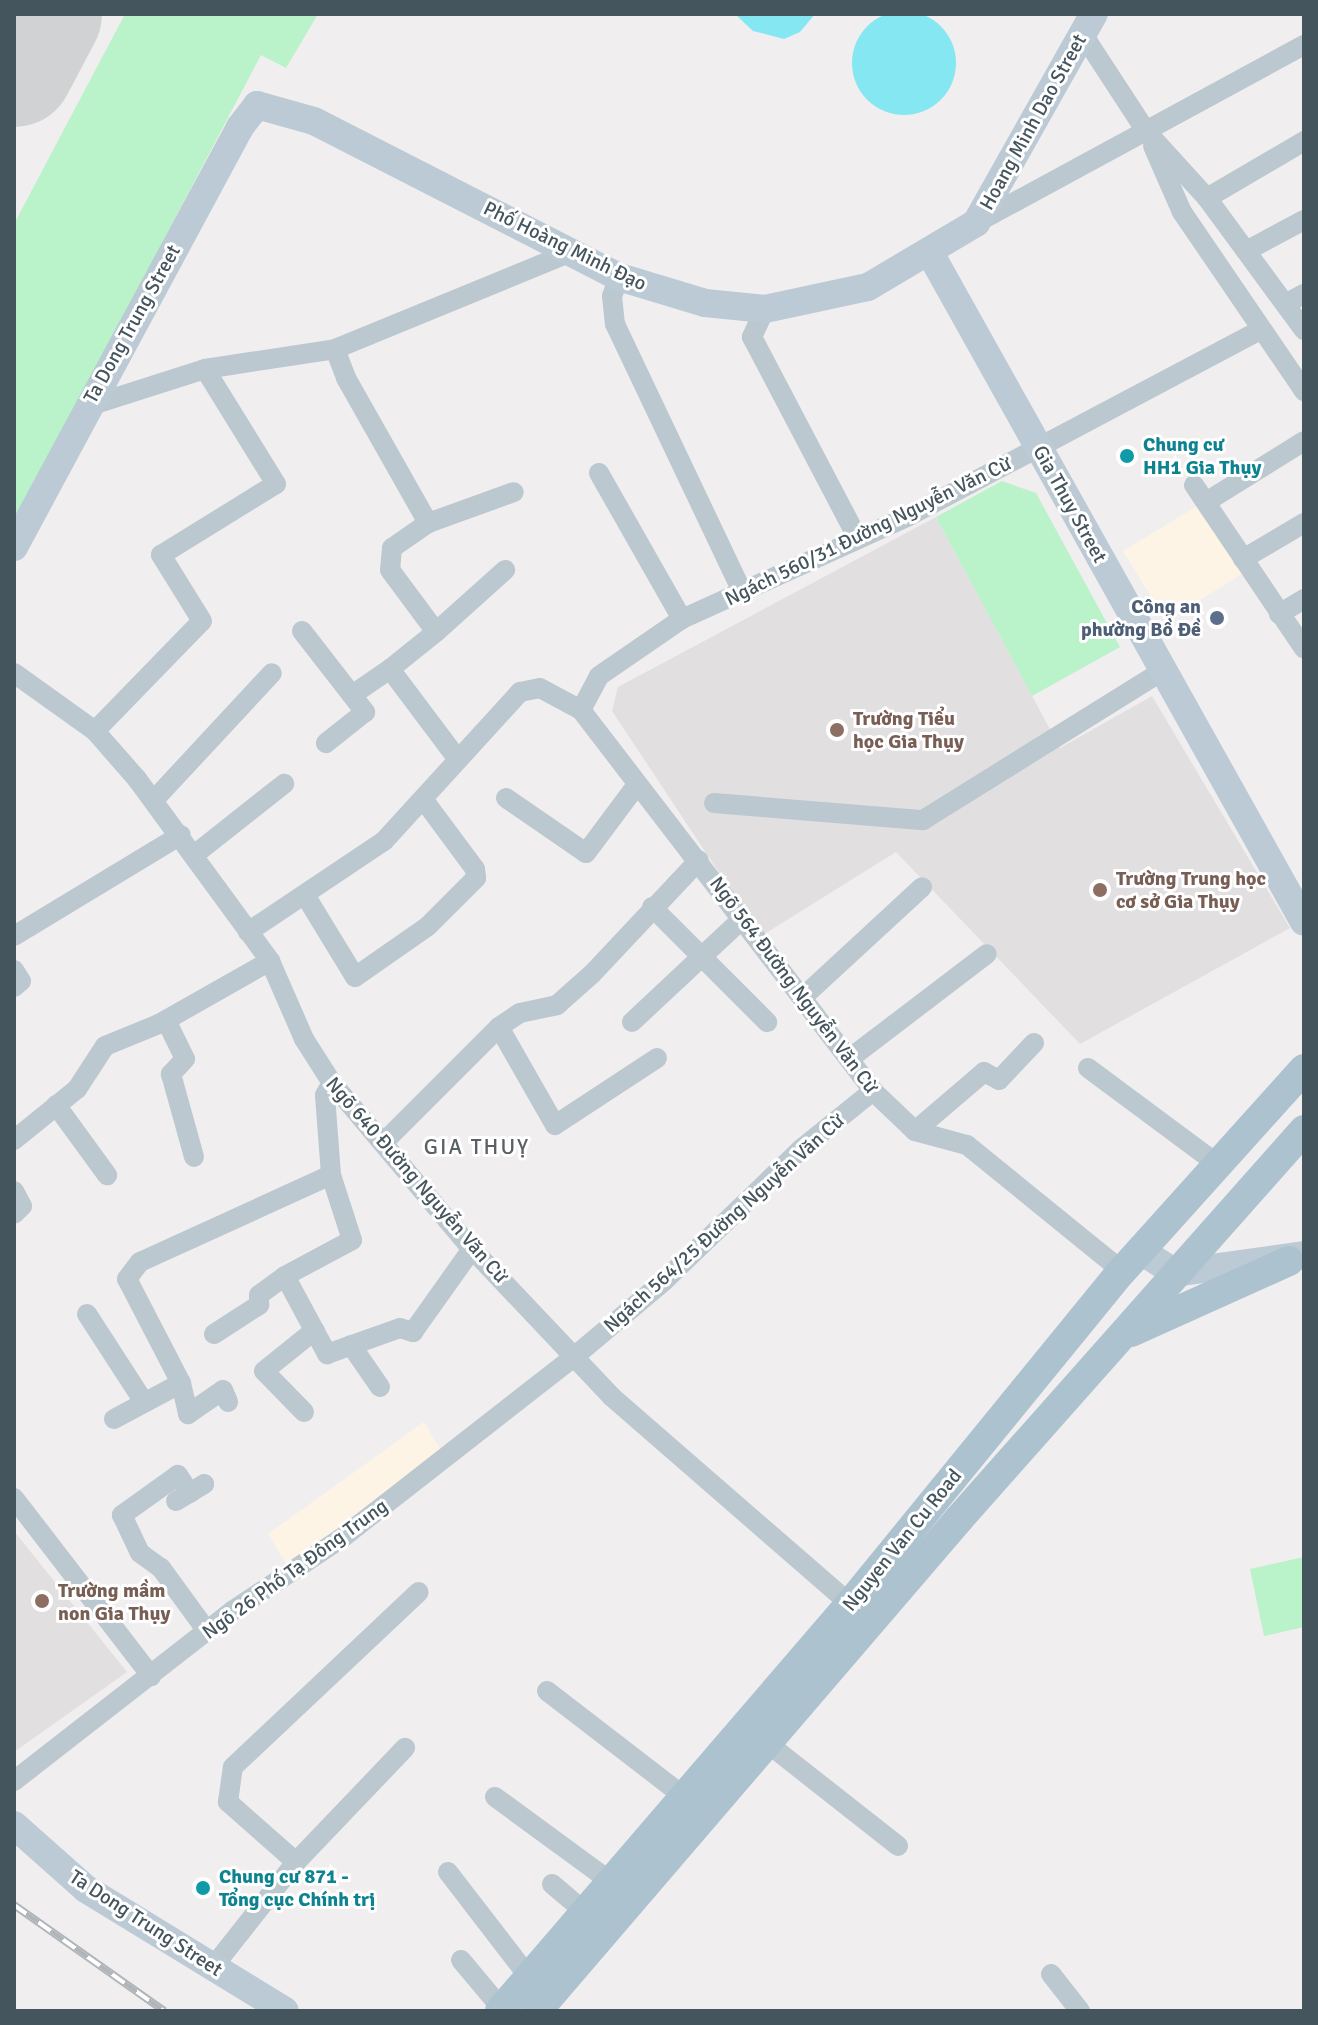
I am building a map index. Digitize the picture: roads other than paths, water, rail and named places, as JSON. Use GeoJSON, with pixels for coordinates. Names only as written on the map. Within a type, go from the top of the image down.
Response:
{"type":"FeatureCollection","features":[{"type":"Feature","properties":{"kind":"main road","name":"Nguyen Van Cu Road"},"geometry":{"type":"LineString","coordinates":[[501,2010],[682,1795],[850,1604],[1131,1260],[1304,1069]]}},
{"type":"Feature","properties":{"kind":"main road","name":"Nguyen Van Cu Road"},"geometry":{"type":"LineString","coordinates":[[537,2011],[766,1742],[1175,1273],[1304,1130]]}},
{"type":"Feature","properties":{"kind":"main road"},"geometry":{"type":"LineString","coordinates":[[1118,1338],[1296,1258]]}},
{"type":"Feature","properties":{"kind":"street"},"geometry":{"type":"LineString","coordinates":[[1088,24],[1146,131],[1182,212],[1304,391]]}},
{"type":"Feature","properties":{"kind":"street","name":"Hoang Minh Dao Street"},"geometry":{"type":"LineString","coordinates":[[930,253],[976,223],[1088,24]]}},
{"type":"Feature","properties":{"kind":"street"},"geometry":{"type":"LineString","coordinates":[[976,223],[1304,45]]}},
{"type":"Feature","properties":{"kind":"street","name":"Phố Hoàng Minh Đạo"},"geometry":{"type":"LineString","coordinates":[[257,105],[314,121],[619,277],[705,303],[765,309],[868,287],[930,253]]}},
{"type":"Feature","properties":{"kind":"street","name":"Ta Dong Trung Street"},"geometry":{"type":"LineString","coordinates":[[14,547],[86,407],[240,127],[257,105]]}},
{"type":"Feature","properties":{"kind":"street"},"geometry":{"type":"LineString","coordinates":[[1146,131],[1207,198],[1297,316]]}},
{"type":"Feature","properties":{"kind":"street"},"geometry":{"type":"LineString","coordinates":[[1207,198],[1304,141]]}},
{"type":"Feature","properties":{"kind":"street"},"geometry":{"type":"LineString","coordinates":[[1246,251],[1304,220]]}},
{"type":"Feature","properties":{"kind":"street"},"geometry":{"type":"LineString","coordinates":[[86,407],[205,369],[335,349],[572,252]]}},
{"type":"Feature","properties":{"kind":"street","name":"Gia Thuy Street"},"geometry":{"type":"LineString","coordinates":[[930,253],[1161,672],[1304,922]]}},
{"type":"Feature","properties":{"kind":"street"},"geometry":{"type":"LineString","coordinates":[[619,277],[612,296],[615,324],[742,592]]}},
{"type":"Feature","properties":{"kind":"street"},"geometry":{"type":"LineString","coordinates":[[1297,316],[1304,294]]}},
{"type":"Feature","properties":{"kind":"street"},"geometry":{"type":"LineString","coordinates":[[765,309],[752,337],[858,539]]}},
{"type":"Feature","properties":{"kind":"street","name":"Ngách 560/31 Đường Nguyễn Văn Cừ"},"geometry":{"type":"LineString","coordinates":[[581,710],[599,676],[682,619],[858,539],[1039,448],[1261,330]]}},
{"type":"Feature","properties":{"kind":"street"},"geometry":{"type":"LineString","coordinates":[[335,349],[346,378],[428,523]]}},
{"type":"Feature","properties":{"kind":"street"},"geometry":{"type":"LineString","coordinates":[[95,731],[202,621],[161,555],[276,484],[205,369]]}},
{"type":"Feature","properties":{"kind":"street"},"geometry":{"type":"LineString","coordinates":[[1304,441],[1200,493],[1304,649]]}},
{"type":"Feature","properties":{"kind":"street"},"geometry":{"type":"LineString","coordinates":[[599,473],[682,619]]}},
{"type":"Feature","properties":{"kind":"street"},"geometry":{"type":"LineString","coordinates":[[436,632],[390,570],[392,548],[428,523],[514,492]]}},
{"type":"Feature","properties":{"kind":"street"},"geometry":{"type":"LineString","coordinates":[[1243,559],[1304,523]]}},
{"type":"Feature","properties":{"kind":"street"},"geometry":{"type":"LineString","coordinates":[[352,695],[436,632],[505,570]]}},
{"type":"Feature","properties":{"kind":"street"},"geometry":{"type":"LineString","coordinates":[[1279,614],[1304,599]]}},
{"type":"Feature","properties":{"kind":"street"},"geometry":{"type":"LineString","coordinates":[[302,631],[365,712],[326,743]]}},
{"type":"Feature","properties":{"kind":"street"},"geometry":{"type":"LineString","coordinates":[[390,669],[456,757]]}},
{"type":"Feature","properties":{"kind":"street"},"geometry":{"type":"LineString","coordinates":[[714,803],[923,820],[1161,672]]}},
{"type":"Feature","properties":{"kind":"street","name":"Ngõ 640 Đường Nguyễn Văn Cừ"},"geometry":{"type":"LineString","coordinates":[[14,673],[95,731],[154,800],[270,961],[304,1039],[332,1083],[472,1249],[612,1397],[850,1604]]}},
{"type":"Feature","properties":{"kind":"street"},"geometry":{"type":"LineString","coordinates":[[154,800],[272,673]]}},
{"type":"Feature","properties":{"kind":"street"},"geometry":{"type":"LineString","coordinates":[[248,932],[384,841],[456,757],[520,692],[540,688],[581,710]]}},
{"type":"Feature","properties":{"kind":"street","name":"Ngõ 564 Đường Nguyễn Văn Cừ"},"geometry":{"type":"LineString","coordinates":[[581,710],[636,786],[699,860],[873,1091],[915,1131],[967,1145],[1131,1260]]}},
{"type":"Feature","properties":{"kind":"street"},"geometry":{"type":"LineString","coordinates":[[194,855],[284,784]]}},
{"type":"Feature","properties":{"kind":"street"},"geometry":{"type":"LineString","coordinates":[[506,798],[586,853],[636,786]]}},
{"type":"Feature","properties":{"kind":"street"},"geometry":{"type":"LineString","coordinates":[[305,895],[355,977],[428,926],[476,878],[475,869],[423,799]]}},
{"type":"Feature","properties":{"kind":"street"},"geometry":{"type":"LineString","coordinates":[[14,936],[181,835]]}},
{"type":"Feature","properties":{"kind":"street"},"geometry":{"type":"LineString","coordinates":[[383,1143],[499,1027],[520,1013],[557,1005],[699,860]]}},
{"type":"Feature","properties":{"kind":"street"},"geometry":{"type":"LineString","coordinates":[[803,997],[922,887]]}},
{"type":"Feature","properties":{"kind":"street"},"geometry":{"type":"LineString","coordinates":[[652,907],[767,1022]]}},
{"type":"Feature","properties":{"kind":"street"},"geometry":{"type":"LineString","coordinates":[[632,1022],[743,918]]}},
{"type":"Feature","properties":{"kind":"street"},"geometry":{"type":"LineString","coordinates":[[849,1059],[987,954]]}},
{"type":"Feature","properties":{"kind":"street"},"geometry":{"type":"LineString","coordinates":[[14,1140],[77,1089],[105,1046],[166,1020],[270,961]]}},
{"type":"Feature","properties":{"kind":"street"},"geometry":{"type":"LineString","coordinates":[[14,970],[21,981],[14,987]]}},
{"type":"Feature","properties":{"kind":"street"},"geometry":{"type":"LineString","coordinates":[[166,1020],[185,1059],[171,1074],[194,1157]]}},
{"type":"Feature","properties":{"kind":"street"},"geometry":{"type":"LineString","coordinates":[[499,1027],[555,1125],[657,1058]]}},
{"type":"Feature","properties":{"kind":"street"},"geometry":{"type":"LineString","coordinates":[[915,1131],[984,1072],[999,1080],[1034,1043]]}},
{"type":"Feature","properties":{"kind":"street"},"geometry":{"type":"LineString","coordinates":[[1088,1068],[1216,1163]]}},
{"type":"Feature","properties":{"kind":"street"},"geometry":{"type":"LineString","coordinates":[[214,1334],[259,1305],[259,1295],[285,1276],[352,1240],[331,1175],[325,1095],[332,1083]]}},
{"type":"Feature","properties":{"kind":"street","name":"Ngách 564/25 Đường Nguyễn Văn Cừ"},"geometry":{"type":"LineString","coordinates":[[575,1356],[664,1281],[801,1149],[873,1091]]}},
{"type":"Feature","properties":{"kind":"street"},"geometry":{"type":"LineString","coordinates":[[56,1105],[107,1175]]}},
{"type":"Feature","properties":{"kind":"street"},"geometry":{"type":"LineString","coordinates":[[228,1402],[223,1390],[188,1414],[181,1383],[127,1279],[140,1262],[331,1175]]}},
{"type":"Feature","properties":{"kind":"street"},"geometry":{"type":"LineString","coordinates":[[14,1191],[22,1206],[14,1214]]}},
{"type":"Feature","properties":{"kind":"street"},"geometry":{"type":"LineString","coordinates":[[285,1276],[327,1354],[400,1328],[413,1332],[472,1249]]}},
{"type":"Feature","properties":{"kind":"street"},"geometry":{"type":"LineString","coordinates":[[1131,1260],[1175,1273],[1296,1258]]}},
{"type":"Feature","properties":{"kind":"street"},"geometry":{"type":"LineString","coordinates":[[87,1314],[144,1402]]}},
{"type":"Feature","properties":{"kind":"street"},"geometry":{"type":"LineString","coordinates":[[304,1412],[264,1371],[315,1330]]}},
{"type":"Feature","properties":{"kind":"street"},"geometry":{"type":"LineString","coordinates":[[351,1345],[380,1387]]}},
{"type":"Feature","properties":{"kind":"street","name":"Ngõ 26 Phố Tạ Đông Trung"},"geometry":{"type":"LineString","coordinates":[[14,1781],[207,1631],[342,1538],[575,1356]]}},
{"type":"Feature","properties":{"kind":"street"},"geometry":{"type":"LineString","coordinates":[[114,1419],[181,1383]]}},
{"type":"Feature","properties":{"kind":"street"},"geometry":{"type":"LineString","coordinates":[[190,1493],[178,1475],[122,1515],[140,1553],[161,1568],[207,1631]]}},
{"type":"Feature","properties":{"kind":"street"},"geometry":{"type":"LineString","coordinates":[[14,1498],[151,1676]]}},
{"type":"Feature","properties":{"kind":"street"},"geometry":{"type":"LineString","coordinates":[[296,1862],[228,1802],[233,1767],[419,1592]]}},
{"type":"Feature","properties":{"kind":"street"},"geometry":{"type":"LineString","coordinates":[[547,1691],[682,1795]]}},
{"type":"Feature","properties":{"kind":"street"},"geometry":{"type":"LineString","coordinates":[[766,1742],[898,1846]]}},
{"type":"Feature","properties":{"kind":"street"},"geometry":{"type":"LineString","coordinates":[[213,1967],[296,1862],[405,1748]]}},
{"type":"Feature","properties":{"kind":"street"},"geometry":{"type":"LineString","coordinates":[[495,1797],[611,1882]]}},
{"type":"Feature","properties":{"kind":"street","name":"Ta Dong Trung Street"},"geometry":{"type":"LineString","coordinates":[[14,1825],[86,1889],[285,2011]]}},
{"type":"Feature","properties":{"kind":"street"},"geometry":{"type":"LineString","coordinates":[[448,1872],[529,1977]]}},
{"type":"Feature","properties":{"kind":"street"},"geometry":{"type":"LineString","coordinates":[[552,1884],[585,1912]]}},
{"type":"Feature","properties":{"kind":"street"},"geometry":{"type":"LineString","coordinates":[[461,1960],[501,2010]]}},
{"type":"Feature","properties":{"kind":"street"},"geometry":{"type":"LineString","coordinates":[[1051,1974],[1080,2011]]}},
{"type":"Feature","properties":{"kind":"water"},"geometry":{"type":"Polygon","coordinates":[[[904,11],[924,15],[941,26],[952,43],[956,63],[952,83],[941,100],[924,111],[904,115],[884,111],[867,100],[856,83],[852,63],[856,43],[867,26],[884,15],[904,11]]]}},
{"type":"Feature","properties":{"kind":"water"},"geometry":{"type":"Polygon","coordinates":[[[735,14],[815,14],[800,32],[784,39],[753,31],[735,14]]]}},
{"type":"Feature","properties":{"kind":"railway"},"geometry":{"type":"LineString","coordinates":[[14,1905],[164,2011]]}},
{"type":"Feature","properties":{"kind":"place","name":"Chung cư HH1 Gia Thụy"},"geometry":{"type":"Point","coordinates":[1127,456]}},
{"type":"Feature","properties":{"kind":"place","name":"Công an phường Bồ Đề"},"geometry":{"type":"Point","coordinates":[1217,618]}},
{"type":"Feature","properties":{"kind":"place","name":"Trường Tiểu học Gia Thụy"},"geometry":{"type":"Point","coordinates":[837,730]}},
{"type":"Feature","properties":{"kind":"place","name":"Trường Trung học cơ sở Gia Thụy"},"geometry":{"type":"Point","coordinates":[1100,890]}},
{"type":"Feature","properties":{"kind":"place","name":"Trường mầm non Gia Thụy"},"geometry":{"type":"Point","coordinates":[42,1601]}},
{"type":"Feature","properties":{"kind":"place","name":"Chung cư 871 - Tổng cục Chính trị"},"geometry":{"type":"Point","coordinates":[203,1888]}},
{"type":"Feature","properties":{"kind":"district","name":"GIA THUỴ"},"geometry":{"type":"Point","coordinates":[477,1147]}}]}
